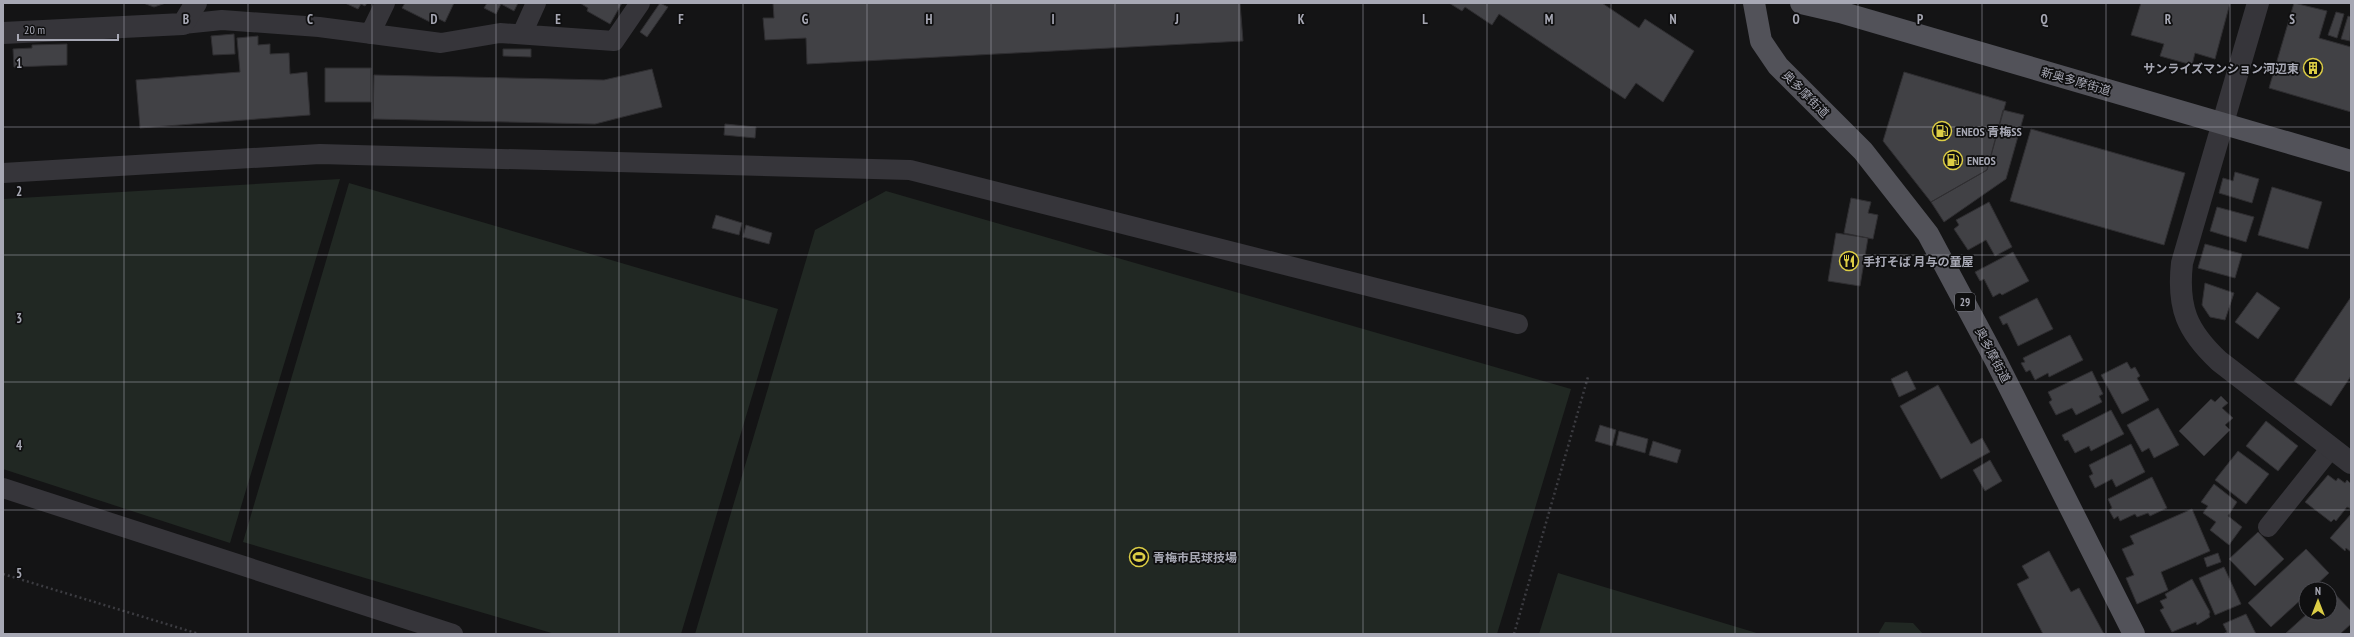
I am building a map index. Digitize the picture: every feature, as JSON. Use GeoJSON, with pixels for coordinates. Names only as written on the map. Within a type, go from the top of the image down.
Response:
{"type":"FeatureCollection","features":[{"type":"Feature","properties":{"kind":"main road","name":"奥多摩街道"},"geometry":{"type":"LineString","coordinates":[[1754,3],[1761,42],[1778,66],[1863,151],[1928,234],[1996,361],[2134,634]]}},
{"type":"Feature","properties":{"kind":"main road","name":"新奥多摩街道"},"geometry":{"type":"LineString","coordinates":[[1802,3],[1840,12],[2351,161]]}},
{"type":"Feature","properties":{"kind":"street"},"geometry":{"type":"LineString","coordinates":[[3,33],[183,24],[196,3]]}},
{"type":"Feature","properties":{"kind":"street"},"geometry":{"type":"LineString","coordinates":[[2258,3],[2224,124],[2182,263],[2179,285],[2183,306],[2190,326],[2201,344],[2220,361],[2351,463]]}},
{"type":"Feature","properties":{"kind":"lane"},"geometry":{"type":"LineString","coordinates":[[370,34],[385,3]]}},
{"type":"Feature","properties":{"kind":"lane"},"geometry":{"type":"LineString","coordinates":[[522,34],[536,3]]}},
{"type":"Feature","properties":{"kind":"lane"},"geometry":{"type":"LineString","coordinates":[[183,24],[222,20],[319,27],[441,43],[500,33],[614,42],[640,3]]}},
{"type":"Feature","properties":{"kind":"lane"},"geometry":{"type":"LineString","coordinates":[[3,174],[320,154],[910,170],[1518,324]]}},
{"type":"Feature","properties":{"kind":"lane"},"geometry":{"type":"LineString","coordinates":[[2268,527],[2331,448]]}},
{"type":"Feature","properties":{"kind":"lane"},"geometry":{"type":"LineString","coordinates":[[3,488],[453,634]]}},
{"type":"Feature","properties":{"kind":"path"},"geometry":{"type":"LineString","coordinates":[[1514,634],[1588,377]]}},
{"type":"Feature","properties":{"kind":"path"},"geometry":{"type":"LineString","coordinates":[[3,574],[199,634]]}},
{"type":"Feature","properties":{"kind":"shaded area"},"geometry":{"type":"Polygon","coordinates":[[[340,179],[230,543],[3,469],[3,199],[340,179]]]}},
{"type":"Feature","properties":{"kind":"shaded area"},"geometry":{"type":"Polygon","coordinates":[[[349,183],[778,309],[681,634],[555,634],[243,542],[349,183]]]}},
{"type":"Feature","properties":{"kind":"shaded area"},"geometry":{"type":"Polygon","coordinates":[[[886,191],[1571,389],[1497,634],[695,634],[815,230],[886,191]]]}},
{"type":"Feature","properties":{"kind":"shaded area"},"geometry":{"type":"Polygon","coordinates":[[[1558,573],[1760,634],[1539,634],[1558,573]]]}},
{"type":"Feature","properties":{"kind":"shaded area"},"geometry":{"type":"Polygon","coordinates":[[[1885,622],[1913,623],[1923,634],[1878,634],[1885,622]]]}},
{"type":"Feature","properties":{"kind":"building"},"geometry":{"type":"Polygon","coordinates":[[[143,3],[166,3],[154,7],[143,3]]]}},
{"type":"Feature","properties":{"kind":"building"},"geometry":{"type":"Polygon","coordinates":[[[345,3],[367,3],[365,6],[361,4],[358,9],[345,3]]]}},
{"type":"Feature","properties":{"kind":"building"},"geometry":{"type":"Polygon","coordinates":[[[405,3],[454,3],[445,22],[433,16],[430,22],[402,8],[405,3]]]}},
{"type":"Feature","properties":{"kind":"building"},"geometry":{"type":"Polygon","coordinates":[[[487,3],[518,3],[514,11],[501,4],[496,14],[484,8],[487,3]]]}},
{"type":"Feature","properties":{"kind":"building"},"geometry":{"type":"Polygon","coordinates":[[[580,3],[622,3],[610,24],[587,11],[588,8],[580,3]]]}},
{"type":"Feature","properties":{"kind":"building"},"geometry":{"type":"Polygon","coordinates":[[[660,3],[668,7],[647,37],[640,32],[660,3]]]}},
{"type":"Feature","properties":{"kind":"building"},"geometry":{"type":"Polygon","coordinates":[[[773,3],[1240,3],[1243,41],[807,64],[806,38],[765,40],[763,18],[774,18],[773,3]]]}},
{"type":"Feature","properties":{"kind":"building"},"geometry":{"type":"Polygon","coordinates":[[[1449,3],[1602,3],[1639,28],[1645,19],[1694,51],[1663,102],[1636,83],[1625,99],[1499,14],[1492,25],[1465,7],[1462,11],[1449,3]]]}},
{"type":"Feature","properties":{"kind":"building"},"geometry":{"type":"Polygon","coordinates":[[[2141,3],[2230,3],[2215,59],[2195,53],[2192,65],[2160,56],[2164,44],[2131,35],[2141,3]]]}},
{"type":"Feature","properties":{"kind":"building","name":"サンライズマンション河辺東"},"geometry":{"type":"Polygon","coordinates":[[[2294,3],[2327,11],[2319,38],[2351,47],[2351,112],[2269,88],[2294,3]]]}},
{"type":"Feature","properties":{"kind":"building"},"geometry":{"type":"Polygon","coordinates":[[[2336,12],[2344,14],[2337,38],[2328,35],[2336,12]]]}},
{"type":"Feature","properties":{"kind":"building"},"geometry":{"type":"Polygon","coordinates":[[[2348,16],[2351,17],[2350,41],[2341,39],[2348,16]]]}},
{"type":"Feature","properties":{"kind":"building"},"geometry":{"type":"Polygon","coordinates":[[[234,34],[235,54],[213,55],[211,36],[234,34]]]}},
{"type":"Feature","properties":{"kind":"building"},"geometry":{"type":"Polygon","coordinates":[[[258,36],[258,45],[270,44],[270,54],[289,53],[290,74],[307,72],[310,115],[140,128],[136,80],[240,72],[237,38],[258,36]]]}},
{"type":"Feature","properties":{"kind":"building"},"geometry":{"type":"Polygon","coordinates":[[[67,44],[67,65],[14,67],[13,49],[32,48],[32,45],[67,44]]]}},
{"type":"Feature","properties":{"kind":"building"},"geometry":{"type":"Polygon","coordinates":[[[503,49],[531,49],[531,57],[503,56],[503,49]]]}},
{"type":"Feature","properties":{"kind":"building"},"geometry":{"type":"Polygon","coordinates":[[[325,68],[371,68],[371,102],[325,102],[325,68]]]}},
{"type":"Feature","properties":{"kind":"building"},"geometry":{"type":"Polygon","coordinates":[[[652,69],[662,107],[595,124],[373,119],[374,75],[604,80],[652,69]]]}},
{"type":"Feature","properties":{"kind":"building"},"geometry":{"type":"Polygon","coordinates":[[[1904,72],[2006,102],[1987,170],[1931,202],[1883,141],[1904,72]]]}},
{"type":"Feature","properties":{"kind":"building"},"geometry":{"type":"Polygon","coordinates":[[[2003,110],[2024,115],[2006,179],[1944,222],[1931,202],[1987,170],[2003,110]]]}},
{"type":"Feature","properties":{"kind":"building"},"geometry":{"type":"Polygon","coordinates":[[[725,124],[756,127],[755,138],[724,135],[725,124]]]}},
{"type":"Feature","properties":{"kind":"building"},"geometry":{"type":"Polygon","coordinates":[[[2031,129],[2185,173],[2164,245],[2010,201],[2031,129]]]}},
{"type":"Feature","properties":{"kind":"building"},"geometry":{"type":"Polygon","coordinates":[[[2235,172],[2259,179],[2252,203],[2219,193],[2223,178],[2233,181],[2235,172]]]}},
{"type":"Feature","properties":{"kind":"building"},"geometry":{"type":"Polygon","coordinates":[[[2272,187],[2322,202],[2308,249],[2258,235],[2272,187]]]}},
{"type":"Feature","properties":{"kind":"building"},"geometry":{"type":"Polygon","coordinates":[[[1851,198],[1871,202],[1868,213],[1878,215],[1873,239],[1844,233],[1851,198]]]}},
{"type":"Feature","properties":{"kind":"building"},"geometry":{"type":"Polygon","coordinates":[[[1989,202],[2012,247],[1995,256],[1986,240],[1968,250],[1954,229],[1959,225],[1956,220],[1989,202]]]}},
{"type":"Feature","properties":{"kind":"building"},"geometry":{"type":"Polygon","coordinates":[[[2217,207],[2254,217],[2246,242],[2210,231],[2217,207]]]}},
{"type":"Feature","properties":{"kind":"building"},"geometry":{"type":"Polygon","coordinates":[[[716,215],[742,223],[739,235],[712,228],[716,215]]]}},
{"type":"Feature","properties":{"kind":"building"},"geometry":{"type":"Polygon","coordinates":[[[746,225],[772,233],[769,244],[743,237],[746,225]]]}},
{"type":"Feature","properties":{"kind":"building"},"geometry":{"type":"Polygon","coordinates":[[[1836,233],[1868,238],[1860,286],[1828,281],[1836,233]]]}},
{"type":"Feature","properties":{"kind":"building"},"geometry":{"type":"Polygon","coordinates":[[[2205,244],[2242,254],[2235,278],[2198,268],[2205,244]]]}},
{"type":"Feature","properties":{"kind":"building"},"geometry":{"type":"Polygon","coordinates":[[[2013,252],[2029,281],[2002,295],[2000,293],[1993,297],[1984,279],[1980,281],[1975,272],[2013,252]]]}},
{"type":"Feature","properties":{"kind":"building"},"geometry":{"type":"Polygon","coordinates":[[[2205,283],[2234,293],[2225,320],[2210,317],[2202,305],[2205,283]]]}},
{"type":"Feature","properties":{"kind":"building"},"geometry":{"type":"Polygon","coordinates":[[[2257,292],[2280,308],[2258,339],[2235,322],[2257,292]]]}},
{"type":"Feature","properties":{"kind":"building"},"geometry":{"type":"Polygon","coordinates":[[[2351,297],[2351,376],[2331,406],[2294,381],[2351,297]]]}},
{"type":"Feature","properties":{"kind":"building"},"geometry":{"type":"Polygon","coordinates":[[[2037,298],[2053,329],[2018,346],[2007,323],[2003,325],[1999,317],[2037,298]]]}},
{"type":"Feature","properties":{"kind":"building"},"geometry":{"type":"Polygon","coordinates":[[[2070,335],[2083,360],[2049,377],[2048,373],[2035,380],[2030,370],[2026,372],[2021,363],[2025,362],[2023,358],[2070,335]]]}},
{"type":"Feature","properties":{"kind":"building"},"geometry":{"type":"Polygon","coordinates":[[[2127,362],[2131,369],[2135,367],[2140,376],[2137,378],[2149,400],[2122,414],[2101,375],[2127,362]]]}},
{"type":"Feature","properties":{"kind":"building"},"geometry":{"type":"Polygon","coordinates":[[[1907,371],[1916,389],[1899,397],[1891,379],[1907,371]]]}},
{"type":"Feature","properties":{"kind":"building"},"geometry":{"type":"Polygon","coordinates":[[[2092,371],[2103,394],[2099,396],[2102,402],[2076,415],[2072,408],[2056,415],[2049,402],[2052,400],[2048,392],[2092,371]]]}},
{"type":"Feature","properties":{"kind":"building"},"geometry":{"type":"Polygon","coordinates":[[[1938,385],[1971,444],[1982,438],[1990,452],[1941,479],[1900,406],[1938,385]]]}},
{"type":"Feature","properties":{"kind":"building"},"geometry":{"type":"Polygon","coordinates":[[[2221,396],[2228,403],[2222,408],[2233,418],[2225,425],[2230,430],[2204,456],[2179,431],[2211,399],[2215,402],[2221,396]]]}},
{"type":"Feature","properties":{"kind":"building"},"geometry":{"type":"Polygon","coordinates":[[[2158,408],[2179,445],[2154,458],[2149,448],[2142,452],[2127,425],[2158,408]]]}},
{"type":"Feature","properties":{"kind":"building"},"geometry":{"type":"Polygon","coordinates":[[[2111,410],[2124,434],[2091,451],[2089,446],[2075,453],[2068,440],[2065,441],[2062,435],[2111,410]]]}},
{"type":"Feature","properties":{"kind":"building"},"geometry":{"type":"Polygon","coordinates":[[[2266,421],[2298,446],[2278,471],[2246,446],[2266,421]]]}},
{"type":"Feature","properties":{"kind":"building"},"geometry":{"type":"Polygon","coordinates":[[[1600,425],[1616,430],[1612,446],[1595,441],[1600,425]]]}},
{"type":"Feature","properties":{"kind":"building"},"geometry":{"type":"Polygon","coordinates":[[[1619,431],[1648,439],[1645,453],[1616,445],[1619,431]]]}},
{"type":"Feature","properties":{"kind":"building"},"geometry":{"type":"Polygon","coordinates":[[[1653,441],[1681,450],[1677,463],[1649,455],[1653,441]]]}},
{"type":"Feature","properties":{"kind":"building"},"geometry":{"type":"Polygon","coordinates":[[[2131,444],[2145,472],[2116,487],[2112,479],[2095,488],[2089,476],[2093,474],[2089,465],[2131,444]]]}},
{"type":"Feature","properties":{"kind":"building"},"geometry":{"type":"Polygon","coordinates":[[[2238,451],[2269,474],[2246,504],[2215,480],[2238,451]]]}},
{"type":"Feature","properties":{"kind":"building"},"geometry":{"type":"Polygon","coordinates":[[[1990,460],[2002,481],[1985,491],[1973,470],[1990,460]]]}},
{"type":"Feature","properties":{"kind":"building"},"geometry":{"type":"Polygon","coordinates":[[[2328,475],[2336,481],[2338,478],[2345,483],[2347,480],[2351,484],[2351,509],[2347,507],[2336,521],[2334,519],[2331,522],[2305,502],[2328,475]]]}},
{"type":"Feature","properties":{"kind":"building"},"geometry":{"type":"Polygon","coordinates":[[[2152,477],[2167,508],[2150,516],[2148,513],[2137,517],[2135,514],[2120,521],[2118,516],[2114,519],[2109,510],[2112,508],[2108,499],[2152,477]]]}},
{"type":"Feature","properties":{"kind":"building"},"geometry":{"type":"Polygon","coordinates":[[[2214,484],[2237,502],[2228,516],[2242,527],[2229,545],[2210,530],[2216,522],[2203,513],[2208,506],[2201,502],[2214,484]]]}},
{"type":"Feature","properties":{"kind":"building"},"geometry":{"type":"Polygon","coordinates":[[[2192,509],[2210,551],[2161,572],[2168,590],[2137,604],[2126,578],[2134,575],[2122,549],[2134,544],[2130,536],[2192,509]]]}},
{"type":"Feature","properties":{"kind":"building"},"geometry":{"type":"Polygon","coordinates":[[[2351,514],[2351,552],[2346,548],[2345,551],[2330,538],[2351,514]]]}},
{"type":"Feature","properties":{"kind":"building"},"geometry":{"type":"Polygon","coordinates":[[[2258,532],[2284,559],[2255,586],[2229,559],[2258,532]]]}},
{"type":"Feature","properties":{"kind":"building"},"geometry":{"type":"Polygon","coordinates":[[[2306,549],[2329,573],[2320,581],[2298,581],[2298,602],[2271,627],[2248,603],[2306,549]]]}},
{"type":"Feature","properties":{"kind":"building"},"geometry":{"type":"Polygon","coordinates":[[[2049,551],[2071,592],[2079,588],[2104,634],[2043,634],[2017,584],[2029,578],[2022,566],[2049,551]]]}},
{"type":"Feature","properties":{"kind":"building"},"geometry":{"type":"Polygon","coordinates":[[[2218,553],[2221,562],[2207,567],[2204,558],[2218,553]]]}},
{"type":"Feature","properties":{"kind":"building"},"geometry":{"type":"Polygon","coordinates":[[[2224,567],[2241,604],[2215,615],[2199,578],[2224,567]]]}},
{"type":"Feature","properties":{"kind":"building"},"geometry":{"type":"Polygon","coordinates":[[[2192,579],[2210,612],[2210,617],[2197,625],[2196,622],[2172,632],[2160,610],[2164,608],[2160,601],[2167,598],[2165,594],[2192,579]]]}},
{"type":"Feature","properties":{"kind":"building"},"geometry":{"type":"Polygon","coordinates":[[[2338,597],[2351,611],[2351,624],[2340,634],[2286,633],[2299,621],[2338,621],[2338,597]]]}},
{"type":"Feature","properties":{"kind":"building"},"geometry":{"type":"Polygon","coordinates":[[[2246,614],[2256,634],[2223,634],[2227,632],[2223,624],[2246,614]]]}},
{"type":"Feature","properties":{"kind":"place","name":"サンライズマンション河辺東"},"geometry":{"type":"Point","coordinates":[2313,68]}},
{"type":"Feature","properties":{"kind":"place","name":"ENEOS 青梅SS"},"geometry":{"type":"Point","coordinates":[1942,131]}},
{"type":"Feature","properties":{"kind":"place","name":"ENEOS"},"geometry":{"type":"Point","coordinates":[1953,160]}},
{"type":"Feature","properties":{"kind":"place","name":"手打そば 月与の童屋"},"geometry":{"type":"Point","coordinates":[1849,261]}},
{"type":"Feature","properties":{"kind":"place","name":"青梅市民球技場"},"geometry":{"type":"Point","coordinates":[1139,557]}}]}
